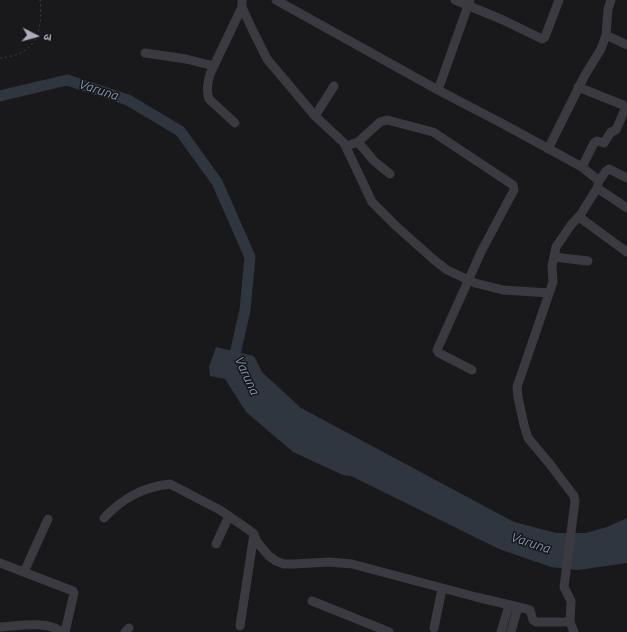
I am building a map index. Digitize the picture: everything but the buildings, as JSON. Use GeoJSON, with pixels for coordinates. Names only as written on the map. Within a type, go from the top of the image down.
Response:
{"type":"FeatureCollection","features":[{"type":"Feature","properties":{"kind":"street"},"geometry":{"type":"LineString","coordinates":[[276,0],[290,4],[438,90],[582,167],[595,177],[598,185],[627,208]]}},
{"type":"Feature","properties":{"kind":"street"},"geometry":{"type":"LineString","coordinates":[[455,0],[470,3],[542,39],[545,37],[559,0]]}},
{"type":"Feature","properties":{"kind":"street"},"geometry":{"type":"LineString","coordinates":[[548,149],[578,87],[601,49],[606,35],[608,9],[611,0]]}},
{"type":"Feature","properties":{"kind":"street"},"geometry":{"type":"LineString","coordinates":[[438,90],[470,3]]}},
{"type":"Feature","properties":{"kind":"street"},"geometry":{"type":"LineString","coordinates":[[235,123],[209,99],[208,84],[210,74],[242,4]]}},
{"type":"Feature","properties":{"kind":"street"},"geometry":{"type":"LineString","coordinates":[[242,4],[252,29],[267,59],[315,116],[347,146],[372,202],[433,259],[447,270],[485,286],[503,290],[549,292]]}},
{"type":"Feature","properties":{"kind":"street"},"geometry":{"type":"LineString","coordinates":[[606,35],[627,44]]}},
{"type":"Feature","properties":{"kind":"street"},"geometry":{"type":"LineString","coordinates":[[145,53],[186,59],[214,66]]}},
{"type":"Feature","properties":{"kind":"street"},"geometry":{"type":"LineString","coordinates":[[315,116],[334,86]]}},
{"type":"Feature","properties":{"kind":"street"},"geometry":{"type":"LineString","coordinates":[[578,87],[623,105],[625,109],[616,130],[611,132],[606,142],[602,143],[597,141],[594,143],[582,167]]}},
{"type":"Feature","properties":{"kind":"street"},"geometry":{"type":"LineString","coordinates":[[347,146],[358,142],[380,122],[387,120],[433,132],[512,185],[514,190],[468,279],[437,350],[439,353],[472,370]]}},
{"type":"Feature","properties":{"kind":"street"},"geometry":{"type":"LineString","coordinates":[[358,142],[374,161],[390,174]]}},
{"type":"Feature","properties":{"kind":"street"},"geometry":{"type":"LineString","coordinates":[[574,632],[570,622],[571,600],[564,587],[576,501],[574,496],[549,463],[528,438],[517,387],[552,282],[554,257],[559,242],[571,225],[579,217],[606,171],[609,169],[627,178]]}},
{"type":"Feature","properties":{"kind":"street"},"geometry":{"type":"LineString","coordinates":[[579,217],[627,252]]}},
{"type":"Feature","properties":{"kind":"street"},"geometry":{"type":"LineString","coordinates":[[554,257],[588,261]]}},
{"type":"Feature","properties":{"kind":"street"},"geometry":{"type":"LineString","coordinates":[[104,518],[134,493],[170,484],[214,506],[229,516],[254,534],[257,542],[269,556],[284,564],[329,562],[347,564],[530,610],[533,620],[536,622],[570,622]]}},
{"type":"Feature","properties":{"kind":"street"},"geometry":{"type":"LineString","coordinates":[[216,544],[229,516]]}},
{"type":"Feature","properties":{"kind":"street"},"geometry":{"type":"LineString","coordinates":[[24,572],[48,519]]}},
{"type":"Feature","properties":{"kind":"street"},"geometry":{"type":"LineString","coordinates":[[240,626],[254,534]]}},
{"type":"Feature","properties":{"kind":"street"},"geometry":{"type":"LineString","coordinates":[[0,563],[73,590],[74,593],[65,632]]}},
{"type":"Feature","properties":{"kind":"street"},"geometry":{"type":"LineString","coordinates":[[434,628],[442,588]]}},
{"type":"Feature","properties":{"kind":"street"},"geometry":{"type":"LineString","coordinates":[[312,601],[388,632]]}},
{"type":"Feature","properties":{"kind":"street"},"geometry":{"type":"LineString","coordinates":[[501,632],[513,606]]}},
{"type":"Feature","properties":{"kind":"street"},"geometry":{"type":"LineString","coordinates":[[511,632],[513,606]]}},
{"type":"Feature","properties":{"kind":"street"},"geometry":{"type":"LineString","coordinates":[[0,627],[46,626],[55,627],[62,632]]}},
{"type":"Feature","properties":{"kind":"path"},"geometry":{"type":"LineString","coordinates":[[0,58],[25,51],[34,41],[38,33],[42,16],[40,0]]}},
{"type":"Feature","properties":{"kind":"water"},"geometry":{"type":"Polygon","coordinates":[[[216,347],[254,356],[262,372],[301,408],[514,522],[556,533],[586,533],[607,527],[627,518],[627,563],[578,570],[551,567],[499,549],[351,476],[343,475],[293,452],[246,412],[225,379],[210,376],[209,367],[216,347]]]}},
{"type":"Feature","properties":{"kind":"waterway","name":"Varuna"},"geometry":{"type":"LineString","coordinates":[[0,96],[67,80],[128,100],[180,131],[217,182],[250,257],[245,310],[235,354],[241,365]]}}]}
